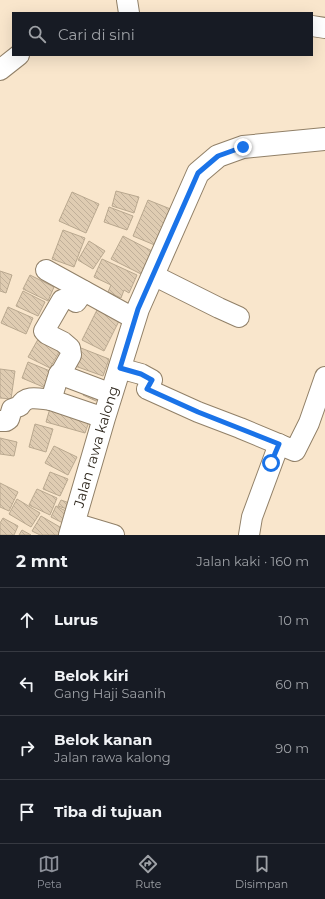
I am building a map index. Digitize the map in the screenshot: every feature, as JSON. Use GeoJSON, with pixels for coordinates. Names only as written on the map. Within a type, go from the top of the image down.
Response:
{"type":"FeatureCollection","features":[{"type":"Feature","properties":{"kind":"street"},"geometry":{"type":"LineString","coordinates":[[127,0],[129,12]]}},
{"type":"Feature","properties":{"kind":"street"},"geometry":{"type":"LineString","coordinates":[[313,26],[325,28]]}},
{"type":"Feature","properties":{"kind":"street"},"geometry":{"type":"LineString","coordinates":[[0,70],[18,56]]}},
{"type":"Feature","properties":{"kind":"street","name":"Jalan rawa kalong"},"geometry":{"type":"LineString","coordinates":[[72,529],[104,418],[138,309],[198,173],[218,156],[243,147],[325,139]]}},
{"type":"Feature","properties":{"kind":"street"},"geometry":{"type":"LineString","coordinates":[[46,270],[135,319]]}},
{"type":"Feature","properties":{"kind":"street"},"geometry":{"type":"LineString","coordinates":[[153,275],[239,317]]}},
{"type":"Feature","properties":{"kind":"street"},"geometry":{"type":"LineString","coordinates":[[51,400],[58,374],[62,371],[71,355],[70,348],[44,331],[62,300],[70,298],[76,302],[84,291]]}},
{"type":"Feature","properties":{"kind":"street"},"geometry":{"type":"LineString","coordinates":[[120,368],[141,374],[152,380],[147,389],[198,412],[295,450],[308,423],[325,377]]}},
{"type":"Feature","properties":{"kind":"street"},"geometry":{"type":"LineString","coordinates":[[58,374],[112,394]]}},
{"type":"Feature","properties":{"kind":"street"},"geometry":{"type":"LineString","coordinates":[[0,421],[10,419],[12,409],[20,406],[22,401],[29,398],[51,400],[104,418]]}},
{"type":"Feature","properties":{"kind":"street"},"geometry":{"type":"LineString","coordinates":[[249,535],[252,517],[279,444]]}},
{"type":"Feature","properties":{"kind":"street"},"geometry":{"type":"LineString","coordinates":[[72,529],[114,535]]}},
{"type":"Feature","properties":{"kind":"building"},"geometry":{"type":"Polygon","coordinates":[[[116,191],[139,197],[134,213],[112,206],[116,191]]]}},
{"type":"Feature","properties":{"kind":"building"},"geometry":{"type":"Polygon","coordinates":[[[72,192],[99,204],[86,233],[59,221],[72,192]]]}},
{"type":"Feature","properties":{"kind":"building"},"geometry":{"type":"Polygon","coordinates":[[[148,200],[173,210],[157,246],[133,236],[148,200]]]}},
{"type":"Feature","properties":{"kind":"building"},"geometry":{"type":"Polygon","coordinates":[[[109,207],[133,216],[127,230],[104,222],[109,207]]]}},
{"type":"Feature","properties":{"kind":"building"},"geometry":{"type":"Polygon","coordinates":[[[63,230],[85,238],[74,267],[52,259],[63,230]]]}},
{"type":"Feature","properties":{"kind":"building"},"geometry":{"type":"Polygon","coordinates":[[[123,236],[152,251],[141,274],[111,259],[123,236]]]}},
{"type":"Feature","properties":{"kind":"building"},"geometry":{"type":"Polygon","coordinates":[[[89,241],[105,251],[93,269],[78,260],[89,241]]]}},
{"type":"Feature","properties":{"kind":"building"},"geometry":{"type":"Polygon","coordinates":[[[102,259],[137,275],[129,293],[124,290],[121,298],[108,292],[111,285],[94,277],[102,259]]]}},
{"type":"Feature","properties":{"kind":"building"},"geometry":{"type":"Polygon","coordinates":[[[0,271],[12,275],[6,293],[0,291],[0,271]]]}},
{"type":"Feature","properties":{"kind":"building"},"geometry":{"type":"Polygon","coordinates":[[[30,275],[54,287],[48,301],[23,289],[30,275]]]}},
{"type":"Feature","properties":{"kind":"building"},"geometry":{"type":"Polygon","coordinates":[[[23,291],[45,302],[38,316],[16,306],[23,291]]]}},
{"type":"Feature","properties":{"kind":"building"},"geometry":{"type":"Polygon","coordinates":[[[99,306],[121,317],[104,351],[82,340],[99,306]]]}},
{"type":"Feature","properties":{"kind":"building"},"geometry":{"type":"Polygon","coordinates":[[[8,307],[33,318],[26,334],[1,323],[8,307]]]}},
{"type":"Feature","properties":{"kind":"building"},"geometry":{"type":"Polygon","coordinates":[[[41,334],[63,345],[50,368],[28,357],[41,334]]]}},
{"type":"Feature","properties":{"kind":"building"},"geometry":{"type":"Polygon","coordinates":[[[81,348],[109,359],[103,376],[75,366],[81,348]]]}},
{"type":"Feature","properties":{"kind":"building"},"geometry":{"type":"Polygon","coordinates":[[[28,362],[55,373],[48,389],[22,378],[28,362]]]}},
{"type":"Feature","properties":{"kind":"building"},"geometry":{"type":"Polygon","coordinates":[[[0,369],[15,371],[11,399],[0,398],[0,369]]]}},
{"type":"Feature","properties":{"kind":"building"},"geometry":{"type":"Polygon","coordinates":[[[87,387],[99,393],[96,401],[83,395],[87,387]]]}},
{"type":"Feature","properties":{"kind":"building"},"geometry":{"type":"Polygon","coordinates":[[[51,405],[91,416],[85,433],[46,422],[51,405]]]}},
{"type":"Feature","properties":{"kind":"building"},"geometry":{"type":"Polygon","coordinates":[[[35,424],[53,429],[46,452],[29,447],[35,424]]]}},
{"type":"Feature","properties":{"kind":"building"},"geometry":{"type":"Polygon","coordinates":[[[0,438],[17,442],[14,456],[0,454],[0,438]]]}},
{"type":"Feature","properties":{"kind":"building"},"geometry":{"type":"Polygon","coordinates":[[[54,446],[77,457],[68,475],[45,463],[54,446]]]}},
{"type":"Feature","properties":{"kind":"building"},"geometry":{"type":"Polygon","coordinates":[[[50,472],[68,479],[60,496],[43,489],[50,472]]]}},
{"type":"Feature","properties":{"kind":"building"},"geometry":{"type":"Polygon","coordinates":[[[0,483],[18,492],[9,511],[0,507],[0,483]]]}},
{"type":"Feature","properties":{"kind":"building"},"geometry":{"type":"Polygon","coordinates":[[[37,489],[57,498],[50,515],[29,505],[37,489]]]}},
{"type":"Feature","properties":{"kind":"building"},"geometry":{"type":"Polygon","coordinates":[[[17,499],[40,513],[31,527],[9,514],[17,499]]]}},
{"type":"Feature","properties":{"kind":"building"},"geometry":{"type":"Polygon","coordinates":[[[61,500],[75,505],[73,511],[58,506],[61,500]]]}},
{"type":"Feature","properties":{"kind":"building"},"geometry":{"type":"Polygon","coordinates":[[[56,506],[70,513],[65,524],[51,517],[56,506]]]}},
{"type":"Feature","properties":{"kind":"building"},"geometry":{"type":"Polygon","coordinates":[[[41,516],[65,530],[62,535],[40,535],[32,531],[41,516]]]}},
{"type":"Feature","properties":{"kind":"building"},"geometry":{"type":"Polygon","coordinates":[[[3,518],[18,526],[14,535],[0,535],[0,523],[3,518]]]}},
{"type":"Feature","properties":{"kind":"building"},"geometry":{"type":"Polygon","coordinates":[[[22,530],[31,535],[19,535],[22,530]]]}},
{"type":"Feature","properties":{"kind":"route"},"geometry":{"type":"LineString","coordinates":[[243,147],[218,156],[198,173],[138,309],[120,368],[141,374],[152,380],[147,389],[198,412],[279,444],[271,463]]}}]}
